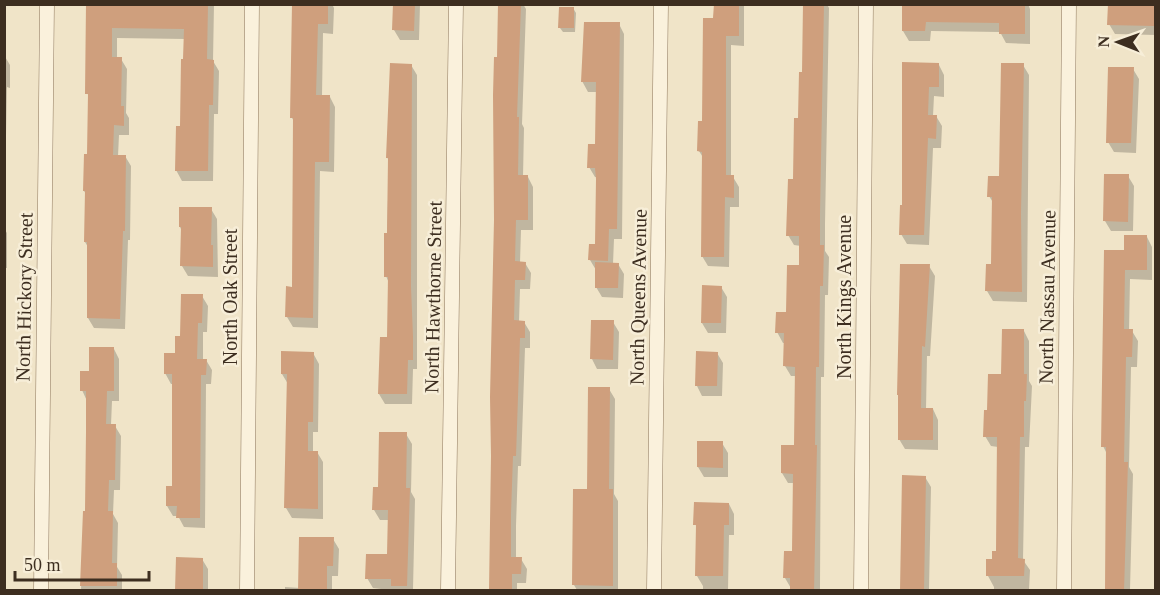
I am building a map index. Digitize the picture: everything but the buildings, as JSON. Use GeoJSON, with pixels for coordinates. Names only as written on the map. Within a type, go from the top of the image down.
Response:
{"type":"FeatureCollection","features":[{"type":"Feature","properties":{"kind":"street","name":"North Hickory Street"},"geometry":{"type":"LineString","coordinates":[[41,591],[47,4]]}},
{"type":"Feature","properties":{"kind":"street","name":"North Oak Street"},"geometry":{"type":"LineString","coordinates":[[247,591],[252,4]]}},
{"type":"Feature","properties":{"kind":"street","name":"North Hawthorne Street"},"geometry":{"type":"LineString","coordinates":[[448,591],[456,4]]}},
{"type":"Feature","properties":{"kind":"street","name":"North Queens Avenue"},"geometry":{"type":"LineString","coordinates":[[654,591],[661,4]]}},
{"type":"Feature","properties":{"kind":"street","name":"North Kings Avenue"},"geometry":{"type":"LineString","coordinates":[[861,591],[866,4]]}},
{"type":"Feature","properties":{"kind":"street","name":"North Nassau Avenue"},"geometry":{"type":"LineString","coordinates":[[1064,591],[1069,4]]}}]}
